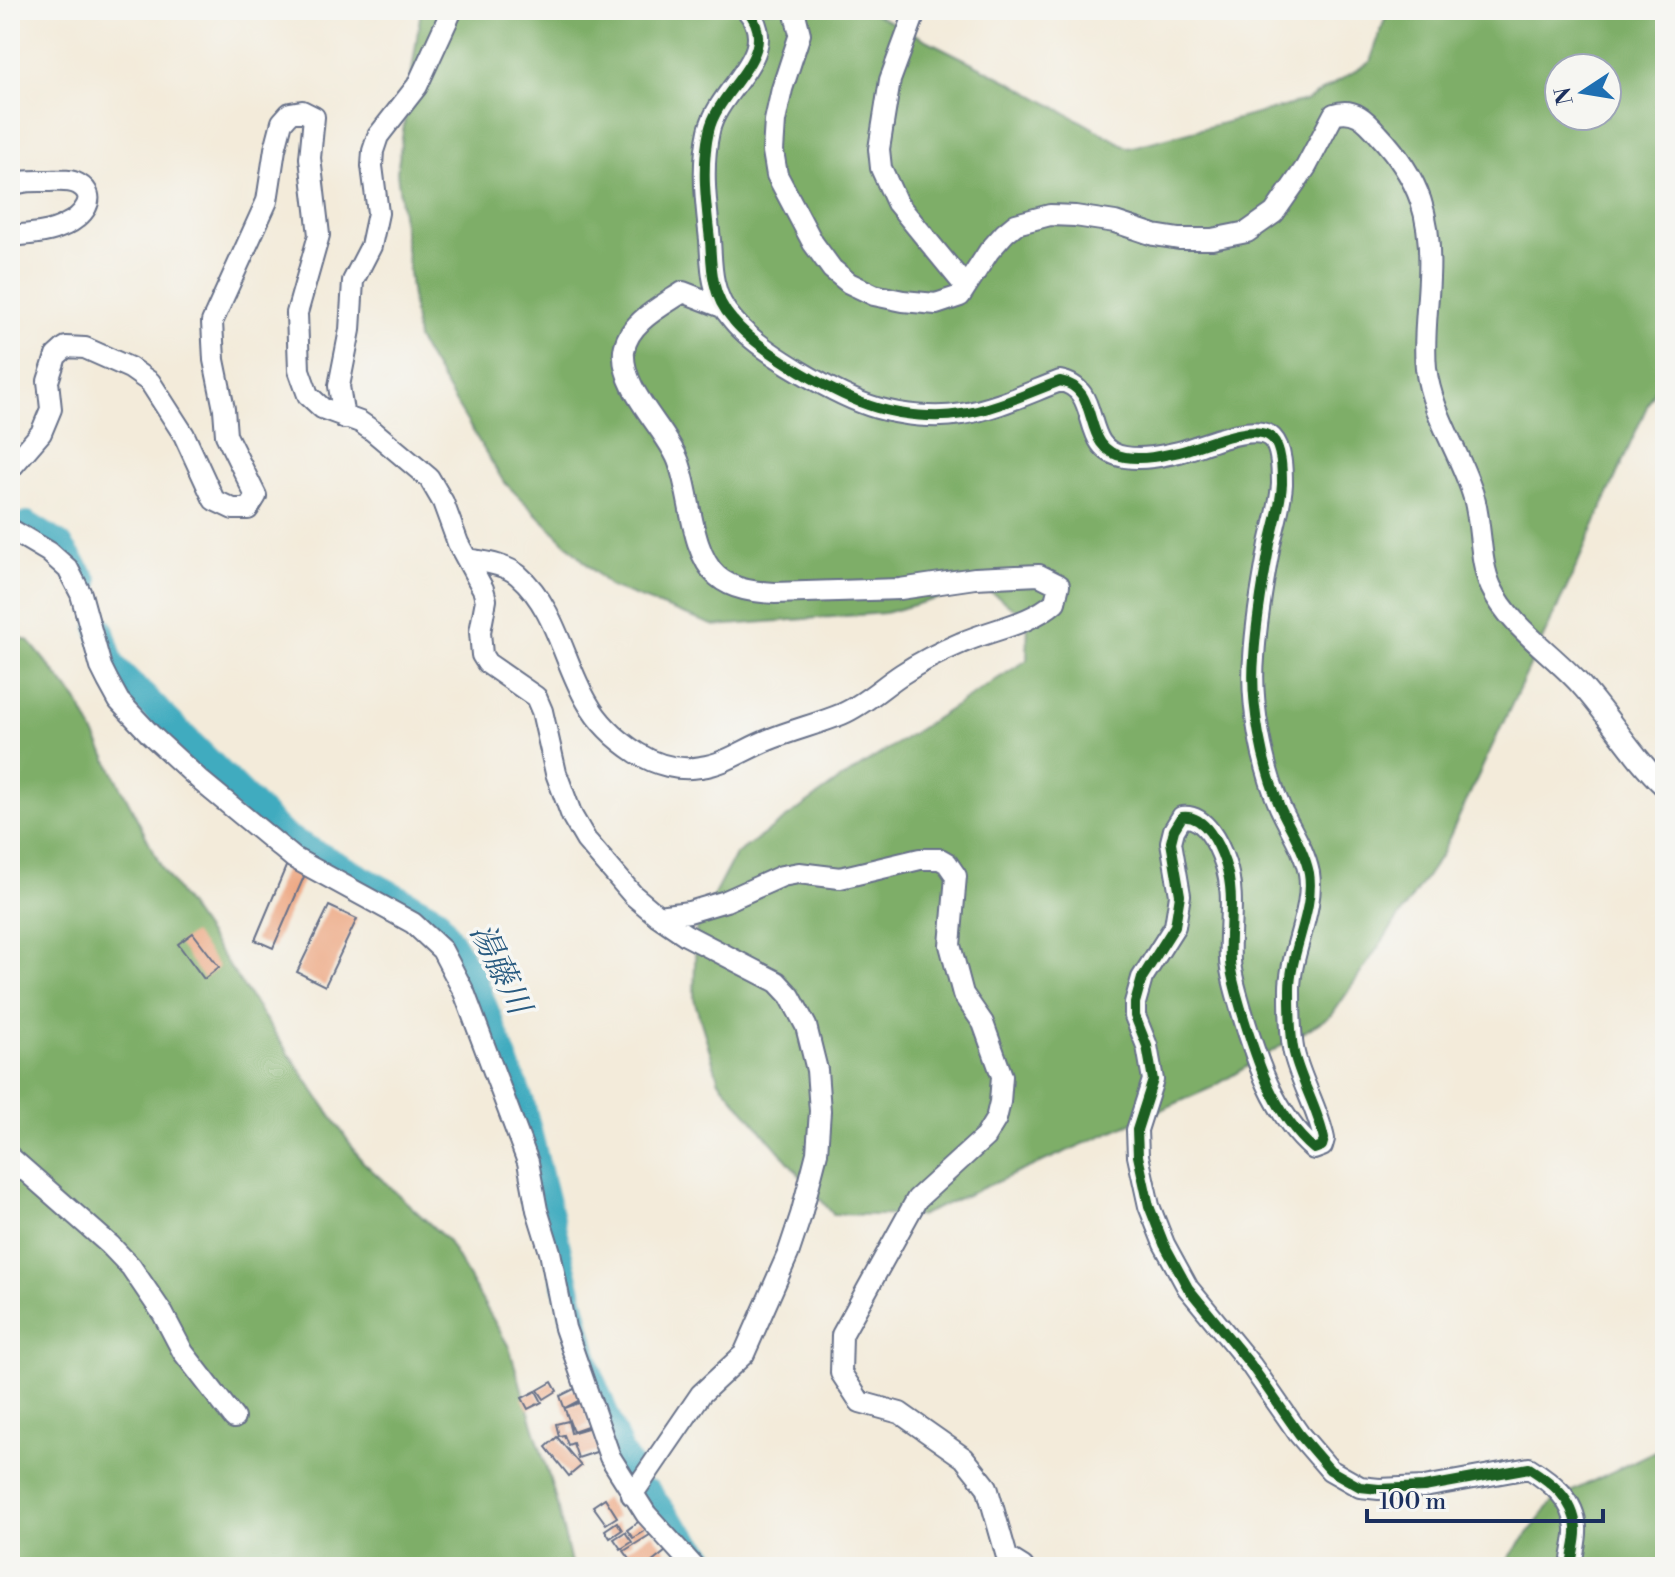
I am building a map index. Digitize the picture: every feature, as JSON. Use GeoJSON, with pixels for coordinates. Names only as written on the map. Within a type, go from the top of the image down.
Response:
{"type":"FeatureCollection","features":[{"type":"Feature","properties":{"kind":"street"},"geometry":{"type":"LineString","coordinates":[[344,418],[339,386],[350,330],[353,281],[371,246],[378,213],[373,151],[378,136],[417,86],[452,10]]}},
{"type":"Feature","properties":{"kind":"street"},"geometry":{"type":"LineString","coordinates":[[747,10],[758,22],[760,40],[756,53],[714,115],[704,158],[714,282],[722,307],[735,323],[772,353],[838,392],[878,408],[928,415],[961,415],[1060,381],[1072,383],[1084,396],[1096,436],[1107,451],[1123,457],[1151,458],[1231,435],[1260,432],[1273,439],[1280,455],[1282,485],[1264,577],[1255,647],[1256,709],[1263,752],[1279,804],[1302,848],[1309,873],[1310,893],[1289,989],[1294,1052],[1324,1139],[1322,1146],[1314,1149],[1303,1139],[1279,1108],[1253,1051],[1230,964],[1231,889],[1225,863],[1210,832],[1202,823],[1188,816],[1182,817],[1171,842],[1180,895],[1175,926],[1142,978],[1135,1003],[1135,1016],[1147,1046],[1153,1080],[1137,1130],[1138,1156],[1149,1206],[1164,1244],[1188,1288],[1330,1470],[1360,1487],[1379,1489],[1424,1487],[1529,1468],[1550,1482],[1572,1510],[1576,1529],[1571,1567]]}},
{"type":"Feature","properties":{"kind":"street"},"geometry":{"type":"LineString","coordinates":[[794,10],[800,34],[775,121],[773,151],[777,175],[813,243],[832,269],[849,283],[874,295],[903,301],[936,304],[960,296],[1005,233],[1016,224],[1050,215],[1115,222],[1154,235],[1179,239],[1212,239],[1247,232],[1274,213],[1306,167],[1334,114],[1354,112],[1365,120],[1411,175],[1427,219],[1430,276],[1426,368],[1435,411],[1473,494],[1490,584],[1498,600],[1521,628],[1583,687],[1639,760],[1665,787]]}},
{"type":"Feature","properties":{"kind":"street"},"geometry":{"type":"LineString","coordinates":[[916,10],[890,80],[879,149],[881,168],[897,203],[965,286]]}},
{"type":"Feature","properties":{"kind":"street"},"geometry":{"type":"LineString","coordinates":[[10,469],[41,433],[51,409],[48,381],[56,356],[66,347],[85,348],[130,368],[150,382],[184,435],[214,500],[233,509],[248,509],[256,496],[226,435],[214,360],[212,322],[267,201],[282,122],[290,113],[302,111],[314,117],[310,158],[319,235],[297,313],[299,370],[308,395],[322,408],[360,422],[429,478],[483,589],[486,600],[480,632],[482,655],[487,663],[536,697],[556,773],[572,816],[586,840],[633,895],[658,916],[686,935],[777,982],[790,996],[806,1026],[817,1070],[820,1111],[817,1153],[788,1254],[744,1354],[701,1394],[632,1495]]}},
{"type":"Feature","properties":{"kind":"street"},"geometry":{"type":"LineString","coordinates":[[10,186],[19,181],[64,180],[76,183],[85,190],[88,203],[85,214],[66,225],[49,232],[10,236]]}},
{"type":"Feature","properties":{"kind":"street"},"geometry":{"type":"LineString","coordinates":[[467,559],[490,563],[517,574],[538,599],[552,623],[586,701],[602,724],[620,742],[668,767],[698,768],[718,764],[767,741],[844,713],[876,695],[902,674],[962,642],[1031,618],[1055,602],[1059,585],[1039,575],[975,578],[900,589],[775,593],[755,592],[718,577],[707,564],[696,534],[679,462],[670,443],[638,398],[626,367],[624,350],[641,321],[683,292],[722,307]]}},
{"type":"Feature","properties":{"kind":"street"},"geometry":{"type":"LineString","coordinates":[[10,529],[49,552],[68,569],[81,594],[101,667],[119,701],[150,734],[202,782],[294,858],[413,923],[442,950],[464,992],[528,1162],[565,1328],[610,1457],[632,1495],[694,1567]]}},
{"type":"Feature","properties":{"kind":"street"},"geometry":{"type":"LineString","coordinates":[[658,916],[689,912],[726,901],[782,876],[799,873],[840,878],[920,859],[940,859],[956,876],[950,945],[963,994],[983,1023],[1002,1076],[1000,1102],[996,1119],[985,1137],[917,1199],[842,1335],[841,1373],[860,1402],[900,1413],[964,1458],[987,1487],[1007,1557],[1023,1567]]}},
{"type":"Feature","properties":{"kind":"street"},"geometry":{"type":"LineString","coordinates":[[10,1157],[131,1267],[163,1314],[183,1352],[234,1418]]}},
{"type":"Feature","properties":{"kind":"green space"},"geometry":{"type":"Polygon","coordinates":[[[421,10],[867,10],[1012,83],[1129,148],[1305,101],[1370,62],[1388,10],[1665,10],[1665,373],[1655,388],[1568,585],[1441,855],[1332,1015],[1213,1087],[919,1216],[833,1214],[719,1081],[694,999],[696,929],[735,855],[838,781],[1027,660],[1028,618],[982,586],[885,613],[715,626],[610,587],[503,481],[417,339],[397,172],[421,10]]]}},
{"type":"Feature","properties":{"kind":"green space"},"geometry":{"type":"Polygon","coordinates":[[[10,633],[29,641],[77,700],[162,868],[362,1161],[447,1240],[509,1347],[554,1493],[572,1567],[10,1567],[10,633]]]}},
{"type":"Feature","properties":{"kind":"green space"},"geometry":{"type":"Polygon","coordinates":[[[1655,1451],[1665,1457],[1665,1567],[1502,1567],[1554,1500],[1655,1451]]]}},
{"type":"Feature","properties":{"kind":"building"},"geometry":{"type":"Polygon","coordinates":[[[287,864],[306,872],[273,948],[255,940],[287,864]]]}},
{"type":"Feature","properties":{"kind":"building"},"geometry":{"type":"Polygon","coordinates":[[[329,906],[357,919],[325,986],[297,972],[329,906]]]}},
{"type":"Feature","properties":{"kind":"building"},"geometry":{"type":"Polygon","coordinates":[[[193,933],[219,967],[204,979],[178,944],[193,933]]]}},
{"type":"Feature","properties":{"kind":"building"},"geometry":{"type":"Polygon","coordinates":[[[552,1382],[557,1391],[544,1399],[538,1390],[552,1382]]]}},
{"type":"Feature","properties":{"kind":"building"},"geometry":{"type":"Polygon","coordinates":[[[576,1388],[582,1399],[565,1408],[582,1402],[590,1425],[573,1431],[560,1396],[576,1388]]]}},
{"type":"Feature","properties":{"kind":"building"},"geometry":{"type":"Polygon","coordinates":[[[536,1391],[542,1402],[528,1409],[522,1398],[536,1391]]]}},
{"type":"Feature","properties":{"kind":"building"},"geometry":{"type":"Polygon","coordinates":[[[568,1421],[571,1433],[591,1427],[599,1451],[578,1458],[573,1443],[568,1445],[564,1435],[559,1436],[556,1424],[568,1421]]]}},
{"type":"Feature","properties":{"kind":"building"},"geometry":{"type":"Polygon","coordinates":[[[557,1437],[581,1466],[569,1476],[546,1447],[557,1437]]]}},
{"type":"Feature","properties":{"kind":"building"},"geometry":{"type":"Polygon","coordinates":[[[605,1498],[617,1517],[606,1524],[593,1506],[605,1498]]]}},
{"type":"Feature","properties":{"kind":"building"},"geometry":{"type":"Polygon","coordinates":[[[641,1520],[647,1529],[633,1538],[627,1530],[641,1520]]]}},
{"type":"Feature","properties":{"kind":"building"},"geometry":{"type":"Polygon","coordinates":[[[617,1522],[622,1530],[610,1538],[605,1530],[617,1522]]]}},
{"type":"Feature","properties":{"kind":"building"},"geometry":{"type":"Polygon","coordinates":[[[625,1532],[632,1542],[621,1549],[614,1539],[625,1532]]]}},
{"type":"Feature","properties":{"kind":"building"},"geometry":{"type":"Polygon","coordinates":[[[653,1533],[666,1551],[646,1567],[636,1567],[624,1551],[653,1533]]]}},
{"type":"Feature","properties":{"kind":"waterway","name":"湯藤川"},"geometry":{"type":"LineString","coordinates":[[27,525],[59,545],[85,582]]}},
{"type":"Feature","properties":{"kind":"waterway","name":"湯藤川"},"geometry":{"type":"LineString","coordinates":[[100,629],[111,665],[283,836],[436,919],[473,979],[521,1103],[587,1368],[621,1455],[632,1471]]}},
{"type":"Feature","properties":{"kind":"waterway","name":"湯藤川"},"geometry":{"type":"LineString","coordinates":[[648,1493],[711,1567]]}},
{"type":"Feature","properties":{"kind":"cycle path"},"geometry":{"type":"LineString","coordinates":[[747,10],[756,26],[758,41],[754,56],[715,115],[705,158],[712,272],[721,302],[729,316],[745,332],[800,372],[877,408],[930,416],[974,412],[1060,381],[1073,386],[1082,395],[1101,443],[1111,452],[1125,457],[1166,455],[1253,432],[1264,434],[1275,442],[1281,460],[1281,492],[1258,615],[1254,694],[1268,773],[1309,873],[1308,902],[1291,977],[1290,1023],[1297,1064],[1324,1139],[1322,1146],[1314,1149],[1287,1119],[1268,1085],[1247,1028],[1232,973],[1231,899],[1225,863],[1204,825],[1190,817],[1182,817],[1171,842],[1180,895],[1175,926],[1142,978],[1135,1003],[1135,1016],[1147,1046],[1153,1080],[1137,1130],[1138,1156],[1149,1206],[1164,1244],[1188,1288],[1330,1470],[1360,1487],[1379,1489],[1424,1487],[1529,1468],[1553,1485],[1571,1508],[1576,1533],[1571,1567]]}}]}
